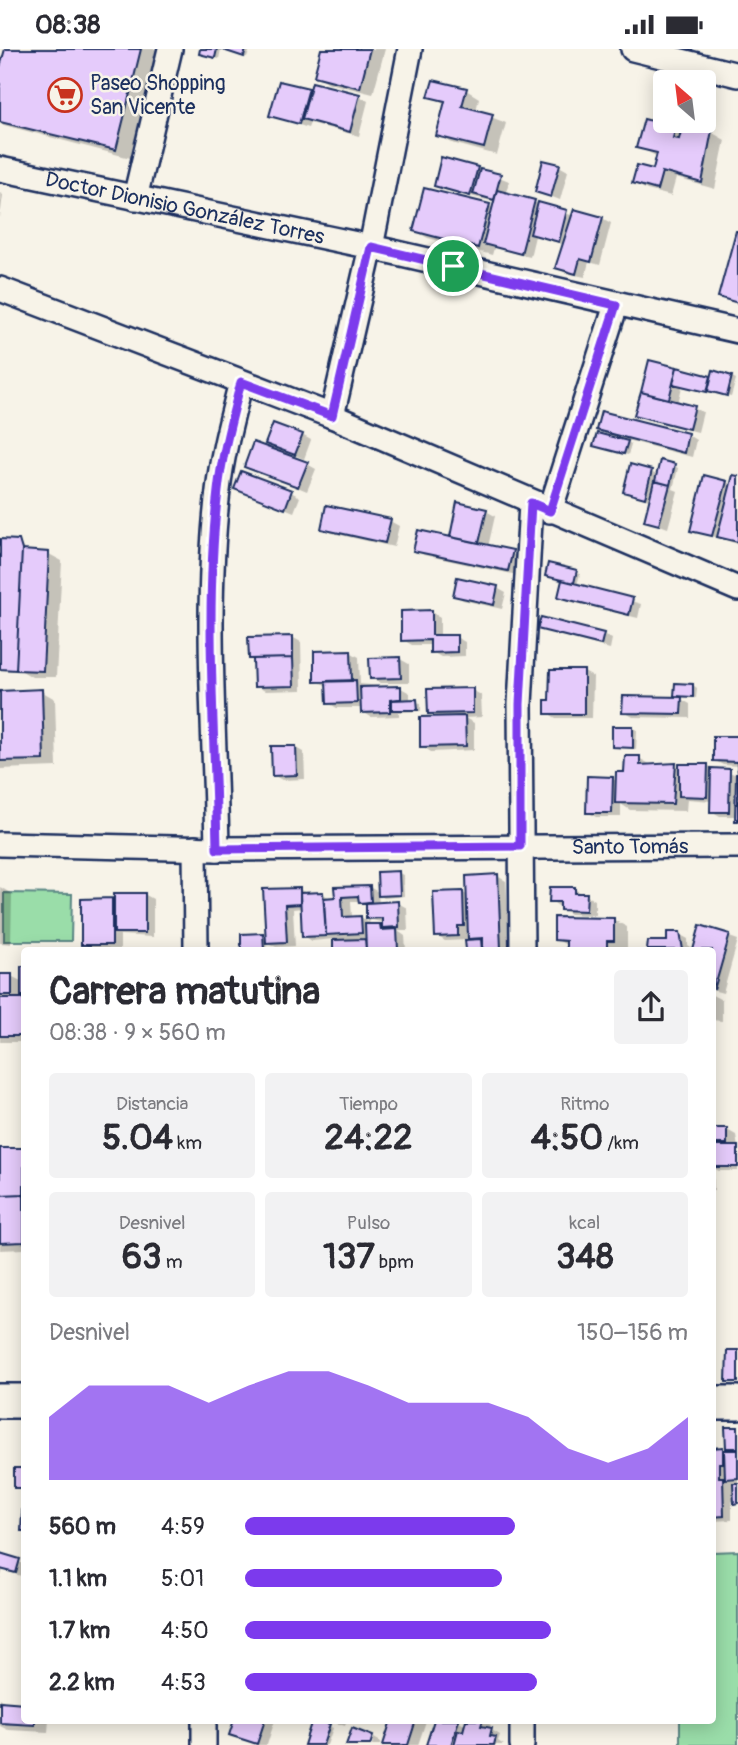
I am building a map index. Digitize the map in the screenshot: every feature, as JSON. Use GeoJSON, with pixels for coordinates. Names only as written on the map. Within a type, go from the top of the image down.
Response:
{"type":"FeatureCollection","features":[{"type":"Feature","properties":{"kind":"street"},"geometry":{"type":"LineString","coordinates":[[135,198],[170,49]]}},
{"type":"Feature","properties":{"kind":"street"},"geometry":{"type":"LineString","coordinates":[[332,416],[371,247],[410,49]]}},
{"type":"Feature","properties":{"kind":"street"},"geometry":{"type":"LineString","coordinates":[[633,49],[738,75]]}},
{"type":"Feature","properties":{"kind":"street","name":"Doctor Dionisio González Torres"},"geometry":{"type":"LineString","coordinates":[[0,169],[371,247],[738,331]]}},
{"type":"Feature","properties":{"kind":"street"},"geometry":{"type":"LineString","coordinates":[[0,289],[332,416],[540,507],[738,589]]}},
{"type":"Feature","properties":{"kind":"street"},"geometry":{"type":"LineString","coordinates":[[522,947],[520,704],[540,507],[616,305]]}},
{"type":"Feature","properties":{"kind":"street"},"geometry":{"type":"LineString","coordinates":[[197,947],[206,848],[215,513],[241,382]]}},
{"type":"Feature","properties":{"kind":"street","name":"Santo Tomás"},"geometry":{"type":"LineString","coordinates":[[0,844],[206,848],[738,846]]}},
{"type":"Feature","properties":{"kind":"street"},"geometry":{"type":"LineString","coordinates":[[0,1401],[21,1401]]}},
{"type":"Feature","properties":{"kind":"street"},"geometry":{"type":"LineString","coordinates":[[716,1403],[738,1403]]}},
{"type":"Feature","properties":{"kind":"street"},"geometry":{"type":"LineString","coordinates":[[204,1724],[204,1745]]}},
{"type":"Feature","properties":{"kind":"street"},"geometry":{"type":"LineString","coordinates":[[522,1724],[522,1745]]}},
{"type":"Feature","properties":{"kind":"green space"},"geometry":{"type":"Polygon","coordinates":[[[4,893],[72,894],[71,941],[4,941],[4,893]]]}},
{"type":"Feature","properties":{"kind":"green space"},"geometry":{"type":"Polygon","coordinates":[[[738,1551],[738,1745],[680,1745],[680,1724],[716,1724],[716,1552],[738,1551]]]}},
{"type":"Feature","properties":{"kind":"building","name":"Paseo Shopping San Vicente"},"geometry":{"type":"Polygon","coordinates":[[[5,49],[141,49],[116,150],[0,122],[0,67],[5,49]]]}},
{"type":"Feature","properties":{"kind":"building"},"geometry":{"type":"Polygon","coordinates":[[[200,49],[217,49],[215,58],[199,54],[200,49]]]}},
{"type":"Feature","properties":{"kind":"building"},"geometry":{"type":"Polygon","coordinates":[[[220,49],[246,49],[244,57],[220,49]]]}},
{"type":"Feature","properties":{"kind":"building"},"geometry":{"type":"Polygon","coordinates":[[[321,49],[370,49],[360,88],[314,76],[321,49]]]}},
{"type":"Feature","properties":{"kind":"building"},"geometry":{"type":"Polygon","coordinates":[[[433,80],[467,88],[462,106],[493,114],[484,148],[436,136],[445,101],[428,97],[433,80]]]}},
{"type":"Feature","properties":{"kind":"building"},"geometry":{"type":"Polygon","coordinates":[[[279,81],[309,88],[299,124],[269,116],[279,81]]]}},
{"type":"Feature","properties":{"kind":"building"},"geometry":{"type":"Polygon","coordinates":[[[312,82],[360,94],[350,132],[302,119],[312,82]]]}},
{"type":"Feature","properties":{"kind":"building"},"geometry":{"type":"Polygon","coordinates":[[[644,119],[653,121],[653,133],[674,133],[673,138],[679,139],[680,133],[711,133],[702,183],[662,172],[657,190],[632,183],[637,165],[653,169],[657,153],[636,148],[644,119]]]}},
{"type":"Feature","properties":{"kind":"building"},"geometry":{"type":"Polygon","coordinates":[[[441,157],[478,167],[470,196],[434,186],[441,157]]]}},
{"type":"Feature","properties":{"kind":"building"},"geometry":{"type":"Polygon","coordinates":[[[543,160],[560,164],[551,197],[535,192],[543,160]]]}},
{"type":"Feature","properties":{"kind":"building"},"geometry":{"type":"Polygon","coordinates":[[[480,169],[501,174],[494,200],[473,194],[480,169]]]}},
{"type":"Feature","properties":{"kind":"building"},"geometry":{"type":"Polygon","coordinates":[[[424,188],[490,204],[478,248],[413,231],[424,188]]]}},
{"type":"Feature","properties":{"kind":"building"},"geometry":{"type":"Polygon","coordinates":[[[497,190],[535,200],[521,254],[483,244],[497,190]]]}},
{"type":"Feature","properties":{"kind":"building"},"geometry":{"type":"Polygon","coordinates":[[[538,202],[567,210],[559,242],[530,234],[538,202]]]}},
{"type":"Feature","properties":{"kind":"building"},"geometry":{"type":"Polygon","coordinates":[[[574,209],[603,217],[591,262],[580,259],[576,274],[555,268],[574,209]]]}},
{"type":"Feature","properties":{"kind":"building"},"geometry":{"type":"Polygon","coordinates":[[[738,231],[738,303],[718,297],[738,231]]]}},
{"type":"Feature","properties":{"kind":"building"},"geometry":{"type":"Polygon","coordinates":[[[649,360],[677,367],[669,399],[641,392],[649,360]]]}},
{"type":"Feature","properties":{"kind":"building"},"geometry":{"type":"Polygon","coordinates":[[[677,367],[711,376],[707,392],[673,384],[677,367]]]}},
{"type":"Feature","properties":{"kind":"building"},"geometry":{"type":"Polygon","coordinates":[[[713,370],[732,376],[727,396],[708,391],[713,370]]]}},
{"type":"Feature","properties":{"kind":"building"},"geometry":{"type":"Polygon","coordinates":[[[641,392],[695,406],[689,429],[634,415],[641,392]]]}},
{"type":"Feature","properties":{"kind":"building"},"geometry":{"type":"Polygon","coordinates":[[[601,411],[688,433],[684,453],[596,430],[601,411]]]}},
{"type":"Feature","properties":{"kind":"building"},"geometry":{"type":"Polygon","coordinates":[[[273,423],[303,434],[295,455],[265,444],[273,423]]]}},
{"type":"Feature","properties":{"kind":"building"},"geometry":{"type":"Polygon","coordinates":[[[597,433],[628,441],[624,454],[593,446],[597,433]]]}},
{"type":"Feature","properties":{"kind":"building"},"geometry":{"type":"Polygon","coordinates":[[[253,442],[308,462],[298,487],[244,467],[253,442]]]}},
{"type":"Feature","properties":{"kind":"building"},"geometry":{"type":"Polygon","coordinates":[[[660,460],[675,464],[670,485],[655,481],[660,460]]]}},
{"type":"Feature","properties":{"kind":"building"},"geometry":{"type":"Polygon","coordinates":[[[630,464],[652,470],[645,498],[623,492],[630,464]]]}},
{"type":"Feature","properties":{"kind":"building"},"geometry":{"type":"Polygon","coordinates":[[[241,471],[292,490],[285,509],[234,489],[241,471]]]}},
{"type":"Feature","properties":{"kind":"building"},"geometry":{"type":"Polygon","coordinates":[[[704,475],[727,481],[712,536],[690,531],[704,475]]]}},
{"type":"Feature","properties":{"kind":"building"},"geometry":{"type":"Polygon","coordinates":[[[733,475],[738,476],[738,542],[717,537],[733,475]]]}},
{"type":"Feature","properties":{"kind":"building"},"geometry":{"type":"Polygon","coordinates":[[[654,481],[670,485],[659,525],[644,521],[654,481]]]}},
{"type":"Feature","properties":{"kind":"building"},"geometry":{"type":"Polygon","coordinates":[[[457,502],[487,509],[479,543],[450,537],[457,502]]]}},
{"type":"Feature","properties":{"kind":"building"},"geometry":{"type":"Polygon","coordinates":[[[326,505],[391,519],[385,543],[321,529],[326,505]]]}},
{"type":"Feature","properties":{"kind":"building"},"geometry":{"type":"Polygon","coordinates":[[[418,530],[513,550],[508,571],[413,551],[418,530]]]}},
{"type":"Feature","properties":{"kind":"building"},"geometry":{"type":"Polygon","coordinates":[[[0,539],[19,540],[22,550],[16,670],[0,669],[0,539]]]}},
{"type":"Feature","properties":{"kind":"building"},"geometry":{"type":"Polygon","coordinates":[[[22,550],[49,552],[43,671],[16,670],[22,550]]]}},
{"type":"Feature","properties":{"kind":"building"},"geometry":{"type":"Polygon","coordinates":[[[548,563],[577,570],[574,583],[545,576],[548,563]]]}},
{"type":"Feature","properties":{"kind":"building"},"geometry":{"type":"Polygon","coordinates":[[[457,577],[498,586],[494,605],[453,596],[457,577]]]}},
{"type":"Feature","properties":{"kind":"building"},"geometry":{"type":"Polygon","coordinates":[[[562,580],[633,598],[629,615],[558,597],[562,580]]]}},
{"type":"Feature","properties":{"kind":"building"},"geometry":{"type":"Polygon","coordinates":[[[432,610],[432,635],[457,635],[457,652],[430,653],[430,640],[401,641],[401,611],[432,610]]]}},
{"type":"Feature","properties":{"kind":"building"},"geometry":{"type":"Polygon","coordinates":[[[541,617],[604,633],[601,645],[537,629],[541,617]]]}},
{"type":"Feature","properties":{"kind":"building"},"geometry":{"type":"Polygon","coordinates":[[[293,636],[293,658],[249,659],[248,637],[293,636]]]}},
{"type":"Feature","properties":{"kind":"building"},"geometry":{"type":"Polygon","coordinates":[[[351,650],[352,681],[314,682],[314,651],[351,650]]]}},
{"type":"Feature","properties":{"kind":"building"},"geometry":{"type":"Polygon","coordinates":[[[400,657],[401,678],[370,679],[369,658],[400,657]]]}},
{"type":"Feature","properties":{"kind":"building"},"geometry":{"type":"Polygon","coordinates":[[[293,658],[294,686],[254,687],[253,659],[293,658]]]}},
{"type":"Feature","properties":{"kind":"building"},"geometry":{"type":"Polygon","coordinates":[[[550,670],[584,670],[584,714],[545,714],[545,700],[549,700],[550,670]]]}},
{"type":"Feature","properties":{"kind":"building"},"geometry":{"type":"Polygon","coordinates":[[[356,680],[357,703],[327,704],[326,681],[356,680]]]}},
{"type":"Feature","properties":{"kind":"building"},"geometry":{"type":"Polygon","coordinates":[[[675,683],[693,684],[693,697],[674,696],[675,683]]]}},
{"type":"Feature","properties":{"kind":"building"},"geometry":{"type":"Polygon","coordinates":[[[401,686],[401,699],[390,700],[390,712],[361,713],[360,687],[401,686]]]}},
{"type":"Feature","properties":{"kind":"building"},"geometry":{"type":"Polygon","coordinates":[[[473,688],[473,713],[428,714],[427,689],[473,688]]]}},
{"type":"Feature","properties":{"kind":"building"},"geometry":{"type":"Polygon","coordinates":[[[42,689],[44,760],[0,761],[0,691],[42,689]]]}},
{"type":"Feature","properties":{"kind":"building"},"geometry":{"type":"Polygon","coordinates":[[[623,696],[682,697],[681,714],[622,713],[623,696]]]}},
{"type":"Feature","properties":{"kind":"building"},"geometry":{"type":"Polygon","coordinates":[[[417,699],[418,710],[392,710],[392,700],[417,699]]]}},
{"type":"Feature","properties":{"kind":"building"},"geometry":{"type":"Polygon","coordinates":[[[465,716],[466,746],[420,747],[420,717],[465,716]]]}},
{"type":"Feature","properties":{"kind":"building"},"geometry":{"type":"Polygon","coordinates":[[[612,726],[633,726],[633,748],[612,747],[612,726]]]}},
{"type":"Feature","properties":{"kind":"building"},"geometry":{"type":"Polygon","coordinates":[[[713,736],[738,736],[738,773],[737,762],[713,761],[713,736]]]}},
{"type":"Feature","properties":{"kind":"building"},"geometry":{"type":"Polygon","coordinates":[[[271,746],[296,746],[297,775],[272,776],[271,746]]]}},
{"type":"Feature","properties":{"kind":"building"},"geometry":{"type":"Polygon","coordinates":[[[625,756],[640,756],[640,765],[676,763],[673,804],[615,803],[616,772],[624,772],[625,756]]]}},
{"type":"Feature","properties":{"kind":"building"},"geometry":{"type":"Polygon","coordinates":[[[679,764],[708,764],[707,797],[679,796],[679,764]]]}},
{"type":"Feature","properties":{"kind":"building"},"geometry":{"type":"Polygon","coordinates":[[[711,768],[730,769],[729,812],[710,812],[711,768]]]}},
{"type":"Feature","properties":{"kind":"building"},"geometry":{"type":"Polygon","coordinates":[[[738,774],[738,821],[735,821],[738,774]]]}},
{"type":"Feature","properties":{"kind":"building"},"geometry":{"type":"Polygon","coordinates":[[[587,776],[613,777],[612,813],[586,813],[587,776]]]}},
{"type":"Feature","properties":{"kind":"building"},"geometry":{"type":"Polygon","coordinates":[[[399,871],[400,895],[378,896],[377,872],[399,871]]]}},
{"type":"Feature","properties":{"kind":"building"},"geometry":{"type":"Polygon","coordinates":[[[498,874],[501,947],[483,947],[483,938],[468,939],[466,876],[498,874]]]}},
{"type":"Feature","properties":{"kind":"building"},"geometry":{"type":"Polygon","coordinates":[[[370,886],[371,902],[359,903],[358,896],[342,897],[343,917],[361,916],[362,933],[326,935],[324,898],[335,897],[334,887],[370,886]]]}},
{"type":"Feature","properties":{"kind":"building"},"geometry":{"type":"Polygon","coordinates":[[[550,887],[575,887],[575,893],[587,893],[586,911],[560,910],[560,902],[549,902],[550,887]]]}},
{"type":"Feature","properties":{"kind":"building"},"geometry":{"type":"Polygon","coordinates":[[[300,888],[300,904],[285,905],[287,942],[266,943],[263,889],[300,888]]]}},
{"type":"Feature","properties":{"kind":"building"},"geometry":{"type":"Polygon","coordinates":[[[463,891],[464,926],[458,926],[458,936],[435,937],[433,892],[463,891]]]}},
{"type":"Feature","properties":{"kind":"building"},"geometry":{"type":"Polygon","coordinates":[[[323,892],[326,936],[302,937],[300,893],[323,892]]]}},
{"type":"Feature","properties":{"kind":"building"},"geometry":{"type":"Polygon","coordinates":[[[114,893],[145,893],[145,933],[114,933],[114,893]]]}},
{"type":"Feature","properties":{"kind":"building"},"geometry":{"type":"Polygon","coordinates":[[[112,898],[112,945],[81,945],[81,899],[112,898]]]}},
{"type":"Feature","properties":{"kind":"building"},"geometry":{"type":"Polygon","coordinates":[[[398,901],[399,927],[382,928],[382,918],[366,919],[366,903],[398,901]]]}},
{"type":"Feature","properties":{"kind":"building"},"geometry":{"type":"Polygon","coordinates":[[[554,917],[614,918],[614,941],[607,941],[607,947],[566,947],[566,941],[554,940],[554,917]]]}},
{"type":"Feature","properties":{"kind":"building"},"geometry":{"type":"Polygon","coordinates":[[[365,924],[380,924],[381,930],[397,929],[398,947],[366,947],[365,924]]]}},
{"type":"Feature","properties":{"kind":"building"},"geometry":{"type":"Polygon","coordinates":[[[700,925],[730,934],[716,983],[716,947],[694,947],[700,925]]]}},
{"type":"Feature","properties":{"kind":"building"},"geometry":{"type":"Polygon","coordinates":[[[667,932],[680,932],[682,947],[647,947],[648,941],[667,941],[667,932]]]}},
{"type":"Feature","properties":{"kind":"building"},"geometry":{"type":"Polygon","coordinates":[[[263,933],[264,947],[241,947],[241,934],[263,933]]]}},
{"type":"Feature","properties":{"kind":"building"},"geometry":{"type":"Polygon","coordinates":[[[365,939],[366,947],[333,947],[333,940],[365,939]]]}},
{"type":"Feature","properties":{"kind":"building"},"geometry":{"type":"Polygon","coordinates":[[[481,939],[482,947],[466,947],[465,940],[481,939]]]}},
{"type":"Feature","properties":{"kind":"building"},"geometry":{"type":"Polygon","coordinates":[[[0,974],[12,974],[12,995],[0,995],[0,974]]]}},
{"type":"Feature","properties":{"kind":"building"},"geometry":{"type":"Polygon","coordinates":[[[0,998],[21,998],[21,1036],[0,1036],[0,998]]]}},
{"type":"Feature","properties":{"kind":"building"},"geometry":{"type":"Polygon","coordinates":[[[716,1128],[727,1128],[727,1144],[716,1144],[716,1128]]]}},
{"type":"Feature","properties":{"kind":"building"},"geometry":{"type":"Polygon","coordinates":[[[716,1146],[738,1146],[738,1167],[716,1167],[716,1146]]]}},
{"type":"Feature","properties":{"kind":"building"},"geometry":{"type":"Polygon","coordinates":[[[0,1148],[21,1148],[21,1194],[0,1195],[0,1148]]]}},
{"type":"Feature","properties":{"kind":"building"},"geometry":{"type":"Polygon","coordinates":[[[21,1194],[21,1242],[0,1243],[0,1195],[21,1194]]]}},
{"type":"Feature","properties":{"kind":"building"},"geometry":{"type":"Polygon","coordinates":[[[727,1350],[738,1350],[738,1382],[726,1382],[727,1350]]]}},
{"type":"Feature","properties":{"kind":"building"},"geometry":{"type":"Polygon","coordinates":[[[725,1427],[738,1427],[738,1448],[726,1448],[725,1427]]]}},
{"type":"Feature","properties":{"kind":"building"},"geometry":{"type":"Polygon","coordinates":[[[723,1447],[723,1463],[719,1463],[719,1477],[723,1477],[724,1516],[716,1517],[716,1448],[723,1447]]]}},
{"type":"Feature","properties":{"kind":"building"},"geometry":{"type":"Polygon","coordinates":[[[724,1450],[738,1450],[738,1478],[725,1479],[724,1450]]]}},
{"type":"Feature","properties":{"kind":"building"},"geometry":{"type":"Polygon","coordinates":[[[14,1468],[21,1468],[21,1488],[14,1488],[14,1468]]]}},
{"type":"Feature","properties":{"kind":"building"},"geometry":{"type":"Polygon","coordinates":[[[733,1483],[738,1483],[738,1503],[734,1504],[733,1483]]]}},
{"type":"Feature","properties":{"kind":"building"},"geometry":{"type":"Polygon","coordinates":[[[0,1553],[20,1559],[16,1573],[0,1569],[0,1553]]]}},
{"type":"Feature","properties":{"kind":"building"},"geometry":{"type":"Polygon","coordinates":[[[0,1701],[21,1703],[21,1724],[35,1725],[0,1723],[0,1701]]]}},
{"type":"Feature","properties":{"kind":"building"},"geometry":{"type":"Polygon","coordinates":[[[233,1724],[264,1724],[257,1744],[229,1735],[233,1724]]]}},
{"type":"Feature","properties":{"kind":"building"},"geometry":{"type":"Polygon","coordinates":[[[311,1724],[330,1724],[323,1745],[304,1745],[311,1724]]]}},
{"type":"Feature","properties":{"kind":"building"},"geometry":{"type":"Polygon","coordinates":[[[390,1724],[415,1724],[408,1745],[383,1745],[390,1724]]]}},
{"type":"Feature","properties":{"kind":"building"},"geometry":{"type":"Polygon","coordinates":[[[433,1724],[458,1724],[451,1745],[426,1745],[433,1724]]]}},
{"type":"Feature","properties":{"kind":"building"},"geometry":{"type":"Polygon","coordinates":[[[465,1724],[482,1724],[481,1726],[492,1728],[490,1736],[496,1737],[494,1745],[454,1745],[458,1730],[463,1731],[465,1724]]]}},
{"type":"Feature","properties":{"kind":"building"},"geometry":{"type":"Polygon","coordinates":[[[352,1728],[373,1736],[370,1745],[346,1745],[352,1728]]]}},
{"type":"Feature","properties":{"kind":"place","name":"Paseo Shopping San Vicente"},"geometry":{"type":"Point","coordinates":[65,95]}},
{"type":"Feature","properties":{"kind":"route"},"geometry":{"type":"LineString","coordinates":[[371,247],[453,266],[616,305],[550,511],[531,503],[520,704],[520,846],[217,849],[212,599],[215,513],[241,382],[332,416],[371,247]]}}]}
